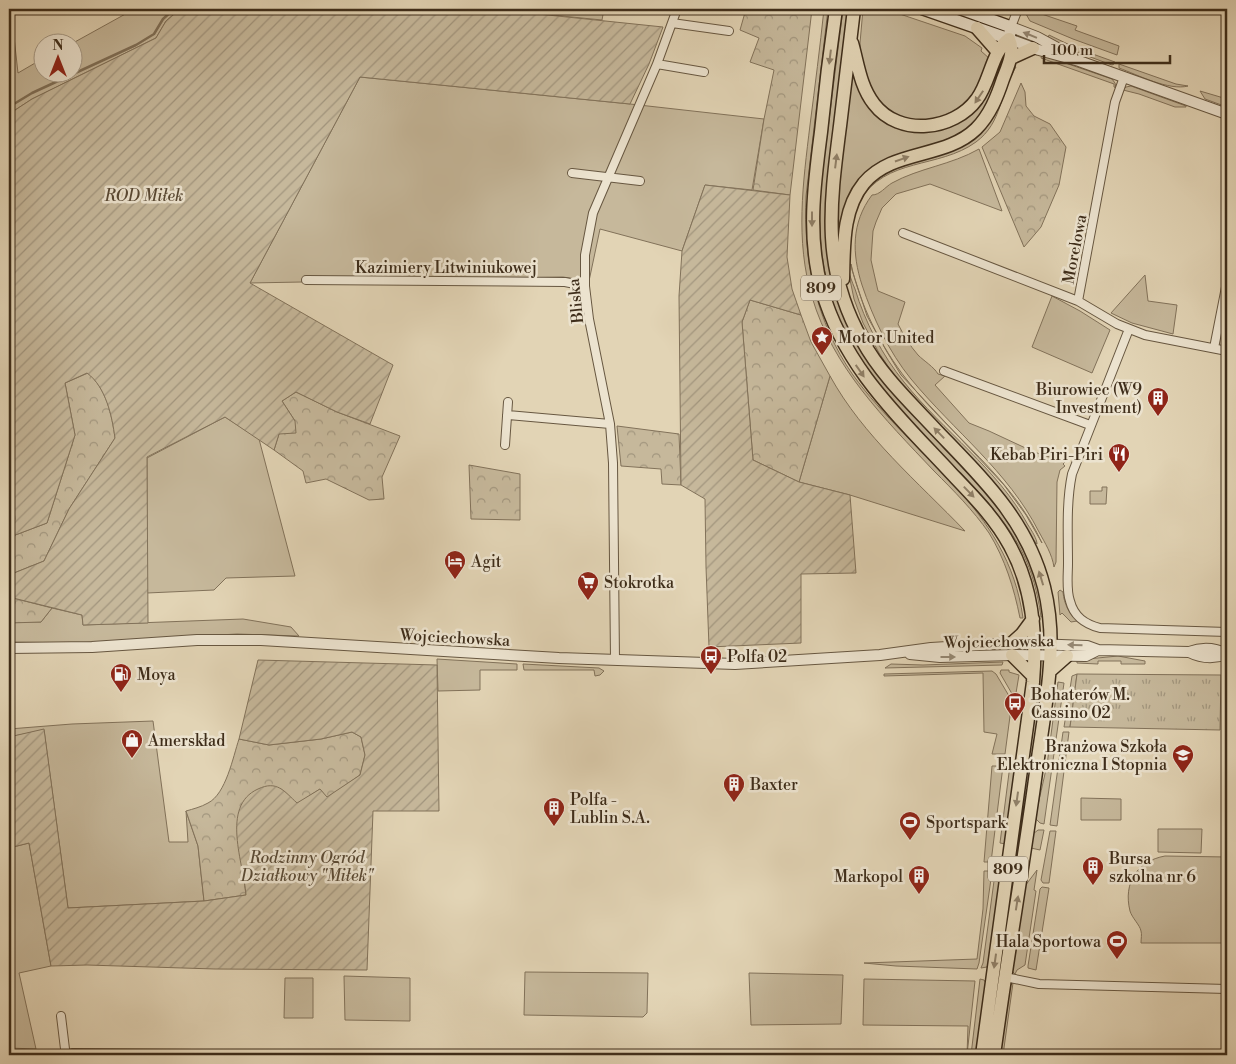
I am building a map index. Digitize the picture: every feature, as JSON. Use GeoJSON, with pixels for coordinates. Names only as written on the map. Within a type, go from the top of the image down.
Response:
{"type":"FeatureCollection","features":[{"type":"Feature","properties":{"kind":"main road","name":"809"},"geometry":{"type":"LineString","coordinates":[[836,9],[812,208],[814,243],[822,290],[840,337],[867,381],[976,499],[1002,531],[1022,573],[1033,619],[1033,676],[982,1055]]}},
{"type":"Feature","properties":{"kind":"main road","name":"809"},"geometry":{"type":"LineString","coordinates":[[854,9],[831,216],[833,253],[843,296],[857,332],[879,366],[902,394],[992,488],[1021,529],[1035,558],[1044,587],[1050,619],[1050,671],[1026,850],[994,1055]]}},
{"type":"Feature","properties":{"kind":"main road"},"geometry":{"type":"LineString","coordinates":[[923,9],[977,28],[1010,33]]}},
{"type":"Feature","properties":{"kind":"main road"},"geometry":{"type":"LineString","coordinates":[[961,9],[1010,33]]}},
{"type":"Feature","properties":{"kind":"main road"},"geometry":{"type":"LineString","coordinates":[[977,28],[998,52]]}},
{"type":"Feature","properties":{"kind":"main road"},"geometry":{"type":"LineString","coordinates":[[850,38],[862,82],[874,103],[891,118],[916,126],[930,126],[948,122],[969,109],[983,91],[998,52],[1010,33]]}},
{"type":"Feature","properties":{"kind":"main road"},"geometry":{"type":"LineString","coordinates":[[843,296],[845,230],[851,209],[862,187],[876,173],[888,165],[950,144],[967,136],[976,129],[994,104],[1011,58],[1010,33]]}},
{"type":"Feature","properties":{"kind":"main road"},"geometry":{"type":"LineString","coordinates":[[1011,58],[1033,48]]}},
{"type":"Feature","properties":{"kind":"main road"},"geometry":{"type":"LineString","coordinates":[[1033,619],[1012,649],[1033,676]]}},
{"type":"Feature","properties":{"kind":"main road"},"geometry":{"type":"LineString","coordinates":[[1050,671],[1067,656]]}},
{"type":"Feature","properties":{"kind":"street","name":"Bliska"},"geometry":{"type":"LineString","coordinates":[[615,660],[613,463],[610,424],[589,319],[585,286],[585,255],[593,213],[657,64],[677,9]]}},
{"type":"Feature","properties":{"kind":"street"},"geometry":{"type":"LineString","coordinates":[[1010,33],[1018,9]]}},
{"type":"Feature","properties":{"kind":"street"},"geometry":{"type":"LineString","coordinates":[[672,23],[729,32]]}},
{"type":"Feature","properties":{"kind":"street"},"geometry":{"type":"LineString","coordinates":[[1010,33],[1033,48],[1079,60],[1227,114]]}},
{"type":"Feature","properties":{"kind":"street"},"geometry":{"type":"LineString","coordinates":[[1010,33],[1037,38],[1079,60]]}},
{"type":"Feature","properties":{"kind":"street"},"geometry":{"type":"LineString","coordinates":[[657,64],[704,72]]}},
{"type":"Feature","properties":{"kind":"street","name":"Morelowa"},"geometry":{"type":"LineString","coordinates":[[903,233],[1078,301],[1115,102],[1124,76]]}},
{"type":"Feature","properties":{"kind":"street"},"geometry":{"type":"LineString","coordinates":[[572,173],[640,181]]}},
{"type":"Feature","properties":{"kind":"street","name":"Kazimiery Litwiniukowej"},"geometry":{"type":"LineString","coordinates":[[306,280],[565,282],[585,286]]}},
{"type":"Feature","properties":{"kind":"street"},"geometry":{"type":"LineString","coordinates":[[1214,348],[1227,282]]}},
{"type":"Feature","properties":{"kind":"street"},"geometry":{"type":"LineString","coordinates":[[1078,301],[1128,330],[1227,351]]}},
{"type":"Feature","properties":{"kind":"street"},"geometry":{"type":"LineString","coordinates":[[1128,330],[1072,474],[1070,485],[1068,589],[1070,602],[1076,614],[1085,623],[1100,628],[1227,632]]}},
{"type":"Feature","properties":{"kind":"street"},"geometry":{"type":"LineString","coordinates":[[944,371],[1090,425]]}},
{"type":"Feature","properties":{"kind":"street"},"geometry":{"type":"LineString","coordinates":[[505,445],[508,402]]}},
{"type":"Feature","properties":{"kind":"street"},"geometry":{"type":"LineString","coordinates":[[507,415],[610,424]]}},
{"type":"Feature","properties":{"kind":"street","name":"Wojciechowska"},"geometry":{"type":"LineString","coordinates":[[9,648],[83,648],[197,640],[253,639],[615,660],[734,664],[899,653],[942,647],[1051,650],[1087,646],[1098,650],[1189,652],[1202,657],[1218,658],[1227,654]]}},
{"type":"Feature","properties":{"kind":"street","name":"Wojciechowska"},"geometry":{"type":"LineString","coordinates":[[1051,650],[1067,656],[1086,656],[1098,650]]}},
{"type":"Feature","properties":{"kind":"street"},"geometry":{"type":"LineString","coordinates":[[1005,977],[1039,984],[1227,990]]}},
{"type":"Feature","properties":{"kind":"street"},"geometry":{"type":"LineString","coordinates":[[61,1016],[68,1052],[304,1055]]}},
{"type":"Feature","properties":{"kind":"green space"},"geometry":{"type":"Polygon","coordinates":[[[9,9],[14,9],[12,19],[18,73],[32,65],[32,82],[67,82],[32,99],[9,114],[9,9]]]}},
{"type":"Feature","properties":{"kind":"green space"},"geometry":{"type":"Polygon","coordinates":[[[129,9],[180,9],[166,21],[156,38],[82,74],[82,38],[129,12],[129,9]]]}},
{"type":"Feature","properties":{"kind":"green space","name":"ROD Miłek"},"geometry":{"type":"Polygon","coordinates":[[[180,9],[490,9],[663,27],[649,64],[630,104],[360,77],[250,283],[393,365],[370,424],[337,412],[296,392],[282,401],[295,421],[296,433],[279,434],[274,450],[225,417],[147,457],[148,623],[83,625],[82,615],[9,597],[9,575],[44,561],[69,509],[115,438],[107,403],[94,379],[87,373],[65,383],[75,435],[47,523],[10,537],[15,519],[9,461],[9,114],[32,99],[67,82],[82,82],[82,74],[156,38],[166,21],[180,9]]]}},
{"type":"Feature","properties":{"kind":"green space"},"geometry":{"type":"Polygon","coordinates":[[[490,9],[604,9],[602,20],[490,9]]]}},
{"type":"Feature","properties":{"kind":"green space"},"geometry":{"type":"Polygon","coordinates":[[[746,9],[812,9],[790,195],[753,190],[774,70],[750,62],[759,38],[740,30],[746,9]]]}},
{"type":"Feature","properties":{"kind":"green space"},"geometry":{"type":"Polygon","coordinates":[[[824,9],[828,9],[806,196],[807,243],[814,289],[821,312],[840,355],[853,375],[877,405],[955,486],[978,514],[999,545],[1014,579],[1023,618],[1020,618],[1012,585],[1004,563],[989,533],[963,501],[862,391],[833,347],[821,323],[812,297],[804,254],[802,211],[805,168],[824,9]]]}},
{"type":"Feature","properties":{"kind":"green space"},"geometry":{"type":"Polygon","coordinates":[[[843,9],[849,9],[826,221],[827,242],[844,315],[981,484],[1014,528],[1035,572],[1045,616],[1041,617],[1029,567],[1007,526],[985,499],[916,428],[873,376],[855,349],[840,320],[829,290],[821,241],[820,192],[843,9]]]}},
{"type":"Feature","properties":{"kind":"green space"},"geometry":{"type":"Polygon","coordinates":[[[863,9],[885,9],[965,36],[982,48],[981,51],[990,59],[973,96],[954,113],[929,121],[906,119],[892,112],[874,96],[861,61],[860,43],[863,9]]]}},
{"type":"Feature","properties":{"kind":"green space"},"geometry":{"type":"Polygon","coordinates":[[[1027,9],[1077,26],[1075,30],[1119,46],[1117,55],[1030,21],[1026,14],[1027,9]]]}},
{"type":"Feature","properties":{"kind":"green space"},"geometry":{"type":"Polygon","coordinates":[[[1049,35],[1076,48],[1115,62],[1112,65],[1074,51],[1048,38],[1049,35]]]}},
{"type":"Feature","properties":{"kind":"green space"},"geometry":{"type":"Polygon","coordinates":[[[1042,55],[1112,79],[1116,88],[1114,84],[1041,58],[1042,55]]]}},
{"type":"Feature","properties":{"kind":"green space"},"geometry":{"type":"Polygon","coordinates":[[[1000,61],[1003,62],[990,97],[975,123],[967,130],[948,140],[900,154],[843,214],[838,242],[835,217],[852,66],[877,113],[946,127],[1000,61]]]}},
{"type":"Feature","properties":{"kind":"green space"},"geometry":{"type":"Polygon","coordinates":[[[1119,64],[1176,84],[1188,86],[1180,87],[1154,82],[1119,68],[1119,64]]]}},
{"type":"Feature","properties":{"kind":"green space"},"geometry":{"type":"Polygon","coordinates":[[[1014,66],[1016,67],[1006,87],[996,116],[985,134],[976,142],[946,156],[898,170],[883,177],[871,187],[857,207],[848,251],[851,217],[868,185],[885,171],[958,147],[1014,66]]]}},
{"type":"Feature","properties":{"kind":"green space"},"geometry":{"type":"Polygon","coordinates":[[[360,77],[764,119],[752,190],[705,185],[682,251],[600,229],[589,281],[563,277],[250,283],[360,77]]]}},
{"type":"Feature","properties":{"kind":"green space"},"geometry":{"type":"Polygon","coordinates":[[[1021,83],[1025,92],[1026,106],[1034,116],[1050,124],[1066,147],[1059,185],[1041,227],[1024,247],[982,147],[1000,132],[1021,83]]]}},
{"type":"Feature","properties":{"kind":"green space"},"geometry":{"type":"Polygon","coordinates":[[[1131,86],[1186,107],[1175,107],[1123,90],[1131,86]]]}},
{"type":"Feature","properties":{"kind":"green space"},"geometry":{"type":"Polygon","coordinates":[[[1200,91],[1227,99],[1227,107],[1205,99],[1200,91]]]}},
{"type":"Feature","properties":{"kind":"green space"},"geometry":{"type":"Polygon","coordinates":[[[979,149],[1002,211],[930,184],[896,194],[882,208],[876,222],[873,231],[871,260],[878,291],[905,302],[898,324],[904,336],[918,355],[938,374],[945,376],[935,385],[969,423],[1034,452],[1065,462],[1063,464],[1065,466],[1060,470],[1057,482],[1056,562],[1054,567],[1044,540],[1012,490],[980,452],[903,369],[882,334],[871,310],[856,262],[855,239],[857,228],[865,206],[872,195],[878,194],[902,178],[957,159],[979,149]]]}},
{"type":"Feature","properties":{"kind":"green space"},"geometry":{"type":"Polygon","coordinates":[[[705,185],[790,195],[787,257],[792,289],[801,315],[750,300],[742,322],[753,460],[799,482],[850,495],[856,573],[801,574],[801,643],[709,647],[705,499],[681,485],[679,296],[682,251],[705,185]]]}},
{"type":"Feature","properties":{"kind":"green space"},"geometry":{"type":"Polygon","coordinates":[[[848,270],[869,326],[888,361],[919,400],[986,468],[1001,486],[1016,505],[1035,537],[1037,544],[903,388],[879,353],[863,323],[854,299],[848,270]]]}},
{"type":"Feature","properties":{"kind":"green space"},"geometry":{"type":"Polygon","coordinates":[[[1145,275],[1148,301],[1177,305],[1173,334],[1132,323],[1111,313],[1145,275]]]}},
{"type":"Feature","properties":{"kind":"green space"},"geometry":{"type":"Polygon","coordinates":[[[1052,296],[1110,330],[1092,373],[1032,347],[1052,296]]]}},
{"type":"Feature","properties":{"kind":"green space"},"geometry":{"type":"Polygon","coordinates":[[[861,298],[866,310],[878,336],[867,316],[861,298]]]}},
{"type":"Feature","properties":{"kind":"green space"},"geometry":{"type":"Polygon","coordinates":[[[750,300],[801,315],[811,342],[830,376],[799,482],[753,460],[742,322],[750,300]]]}},
{"type":"Feature","properties":{"kind":"green space"},"geometry":{"type":"Polygon","coordinates":[[[882,344],[897,367],[919,394],[901,375],[882,344]]]}},
{"type":"Feature","properties":{"kind":"green space"},"geometry":{"type":"Polygon","coordinates":[[[88,373],[104,394],[110,411],[115,438],[69,509],[44,561],[9,575],[9,536],[47,523],[75,435],[65,383],[88,373]]]}},
{"type":"Feature","properties":{"kind":"green space"},"geometry":{"type":"Polygon","coordinates":[[[830,376],[858,419],[892,458],[965,531],[850,495],[799,482],[830,376]]]}},
{"type":"Feature","properties":{"kind":"green space"},"geometry":{"type":"Polygon","coordinates":[[[296,392],[337,412],[400,436],[382,477],[384,499],[369,500],[326,479],[306,483],[303,471],[274,450],[279,434],[295,421],[282,401],[296,392]]]}},
{"type":"Feature","properties":{"kind":"green space"},"geometry":{"type":"Polygon","coordinates":[[[225,417],[259,439],[295,576],[226,578],[214,590],[147,593],[147,458],[225,417]]]}},
{"type":"Feature","properties":{"kind":"green space"},"geometry":{"type":"Polygon","coordinates":[[[617,426],[679,434],[681,485],[662,484],[661,469],[621,466],[617,426]]]}},
{"type":"Feature","properties":{"kind":"green space"},"geometry":{"type":"Polygon","coordinates":[[[953,430],[998,477],[1014,498],[1029,519],[1042,543],[1026,515],[1004,485],[953,430]]]}},
{"type":"Feature","properties":{"kind":"green space"},"geometry":{"type":"Polygon","coordinates":[[[469,465],[520,474],[520,520],[471,519],[469,465]]]}},
{"type":"Feature","properties":{"kind":"green space"},"geometry":{"type":"Polygon","coordinates":[[[1102,487],[1107,487],[1106,504],[1090,504],[1090,491],[1102,491],[1102,487]]]}},
{"type":"Feature","properties":{"kind":"green space"},"geometry":{"type":"Polygon","coordinates":[[[1060,590],[1063,592],[1067,608],[1077,621],[1071,622],[1062,613],[1060,615],[1058,592],[1060,590]]]}},
{"type":"Feature","properties":{"kind":"green space"},"geometry":{"type":"Polygon","coordinates":[[[9,597],[52,608],[41,622],[9,623],[9,597]]]}},
{"type":"Feature","properties":{"kind":"green space"},"geometry":{"type":"Polygon","coordinates":[[[52,608],[82,615],[83,625],[243,619],[291,627],[299,636],[237,634],[76,643],[9,642],[9,622],[41,622],[52,608]]]}},
{"type":"Feature","properties":{"kind":"green space"},"geometry":{"type":"Polygon","coordinates":[[[1118,656],[1145,661],[1145,664],[1121,664],[1121,661],[1098,661],[1098,664],[1077,663],[1077,660],[1118,656]]]}},
{"type":"Feature","properties":{"kind":"green space"},"geometry":{"type":"Polygon","coordinates":[[[437,659],[517,664],[517,670],[480,670],[480,690],[438,691],[437,659]]]}},
{"type":"Feature","properties":{"kind":"green space","name":"Rodzinny Ogród Działkowy \"Miłek\""},"geometry":{"type":"Polygon","coordinates":[[[258,660],[437,665],[439,811],[373,811],[367,970],[51,966],[29,843],[9,848],[9,737],[44,729],[68,908],[204,901],[246,895],[237,837],[237,822],[240,808],[246,797],[258,789],[275,786],[288,794],[297,803],[320,789],[327,797],[360,775],[365,755],[361,737],[352,732],[321,739],[269,745],[239,739],[258,660]]]}},
{"type":"Feature","properties":{"kind":"green space"},"geometry":{"type":"Polygon","coordinates":[[[1003,662],[1002,665],[885,668],[891,664],[923,665],[1003,662]]]}},
{"type":"Feature","properties":{"kind":"green space"},"geometry":{"type":"Polygon","coordinates":[[[523,664],[599,668],[604,671],[600,675],[595,676],[594,670],[524,670],[523,664]]]}},
{"type":"Feature","properties":{"kind":"green space"},"geometry":{"type":"Polygon","coordinates":[[[1001,670],[1009,670],[1009,672],[1019,675],[1015,699],[1000,673],[1001,670]]]}},
{"type":"Feature","properties":{"kind":"green space"},"geometry":{"type":"Polygon","coordinates":[[[992,671],[996,674],[1012,701],[1005,754],[992,754],[997,734],[984,732],[983,673],[884,676],[884,674],[992,671]]]}},
{"type":"Feature","properties":{"kind":"green space"},"geometry":{"type":"Polygon","coordinates":[[[1077,674],[1070,727],[1064,727],[1072,676],[1077,674]]]}},
{"type":"Feature","properties":{"kind":"green space"},"geometry":{"type":"Polygon","coordinates":[[[1077,674],[1221,675],[1220,730],[1070,727],[1077,674]]]}},
{"type":"Feature","properties":{"kind":"green space"},"geometry":{"type":"Polygon","coordinates":[[[1058,682],[1064,683],[1044,824],[1035,818],[1047,765],[1058,682]]]}},
{"type":"Feature","properties":{"kind":"green space"},"geometry":{"type":"Polygon","coordinates":[[[153,721],[169,842],[188,842],[186,811],[198,846],[204,901],[68,908],[44,730],[9,737],[9,729],[153,721]]]}},
{"type":"Feature","properties":{"kind":"green space"},"geometry":{"type":"Polygon","coordinates":[[[352,732],[361,737],[365,755],[360,775],[327,798],[320,789],[297,804],[280,788],[242,866],[246,895],[204,901],[198,846],[186,811],[208,803],[220,792],[239,739],[269,745],[321,739],[352,732]]]}},
{"type":"Feature","properties":{"kind":"green space"},"geometry":{"type":"Polygon","coordinates":[[[1063,732],[1069,732],[1057,826],[1050,825],[1063,732]]]}},
{"type":"Feature","properties":{"kind":"green space"},"geometry":{"type":"Polygon","coordinates":[[[1010,765],[1015,772],[1006,844],[1000,843],[1010,765]]]}},
{"type":"Feature","properties":{"kind":"green space"},"geometry":{"type":"Polygon","coordinates":[[[992,766],[1003,766],[991,862],[984,862],[992,766]]]}},
{"type":"Feature","properties":{"kind":"green space"},"geometry":{"type":"Polygon","coordinates":[[[1081,798],[1121,799],[1121,820],[1081,820],[1081,798]]]}},
{"type":"Feature","properties":{"kind":"green space"},"geometry":{"type":"Polygon","coordinates":[[[1158,829],[1202,829],[1201,853],[1158,852],[1158,829]]]}},
{"type":"Feature","properties":{"kind":"green space"},"geometry":{"type":"Polygon","coordinates":[[[1038,830],[1044,830],[1040,850],[1031,848],[1033,834],[1038,830]]]}},
{"type":"Feature","properties":{"kind":"green space"},"geometry":{"type":"Polygon","coordinates":[[[1050,831],[1056,831],[1049,883],[1043,883],[1041,880],[1050,831]]]}},
{"type":"Feature","properties":{"kind":"green space"},"geometry":{"type":"Polygon","coordinates":[[[29,843],[51,966],[19,973],[36,1049],[9,1048],[9,848],[29,843]]]}},
{"type":"Feature","properties":{"kind":"green space"},"geometry":{"type":"Polygon","coordinates":[[[1165,856],[1227,857],[1227,943],[1141,943],[1140,929],[1132,916],[1128,901],[1131,883],[1134,875],[1140,868],[1155,859],[1165,856]]]}},
{"type":"Feature","properties":{"kind":"green space"},"geometry":{"type":"Polygon","coordinates":[[[1037,870],[1034,890],[1036,891],[1025,965],[1017,970],[1015,974],[1012,971],[1025,886],[1037,870]]]}},
{"type":"Feature","properties":{"kind":"green space"},"geometry":{"type":"Polygon","coordinates":[[[984,871],[991,871],[991,879],[977,969],[864,963],[977,959],[983,909],[984,871]]]}},
{"type":"Feature","properties":{"kind":"green space"},"geometry":{"type":"Polygon","coordinates":[[[994,881],[999,882],[1000,885],[990,962],[987,967],[981,968],[983,963],[994,881]]]}},
{"type":"Feature","properties":{"kind":"green space"},"geometry":{"type":"Polygon","coordinates":[[[1042,887],[1049,888],[1036,970],[1028,968],[1028,966],[1040,889],[1042,887]]]}},
{"type":"Feature","properties":{"kind":"green space"},"geometry":{"type":"Polygon","coordinates":[[[525,972],[648,973],[647,1013],[643,1017],[524,1015],[525,972]]]}},
{"type":"Feature","properties":{"kind":"green space"},"geometry":{"type":"Polygon","coordinates":[[[749,973],[843,975],[841,1024],[751,1025],[749,973]]]}},
{"type":"Feature","properties":{"kind":"green space"},"geometry":{"type":"Polygon","coordinates":[[[344,976],[410,978],[410,1021],[345,1020],[344,976]]]}},
{"type":"Feature","properties":{"kind":"green space"},"geometry":{"type":"Polygon","coordinates":[[[285,978],[313,978],[313,1018],[284,1018],[285,978]]]}},
{"type":"Feature","properties":{"kind":"green space"},"geometry":{"type":"Polygon","coordinates":[[[864,979],[975,981],[967,1055],[968,1026],[863,1025],[864,979]]]}},
{"type":"Feature","properties":{"kind":"green space"},"geometry":{"type":"Polygon","coordinates":[[[980,979],[986,983],[977,1055],[971,1055],[980,979]]]}},
{"type":"Feature","properties":{"kind":"green space"},"geometry":{"type":"Polygon","coordinates":[[[1013,983],[1003,1055],[1000,1055],[1010,986],[1013,983]]]}},
{"type":"Feature","properties":{"kind":"waterway"},"geometry":{"type":"LineString","coordinates":[[9,107],[32,93],[136,45],[154,34],[163,19],[174,9]]}},
{"type":"Feature","properties":{"kind":"place","name":"Motor United"},"geometry":{"type":"Point","coordinates":[822,356]}},
{"type":"Feature","properties":{"kind":"place","name":"Biurowiec (W9 Investment)"},"geometry":{"type":"Point","coordinates":[1158,417]}},
{"type":"Feature","properties":{"kind":"place","name":"Kebab Piri-Piri"},"geometry":{"type":"Point","coordinates":[1119,473]}},
{"type":"Feature","properties":{"kind":"place","name":"Agit"},"geometry":{"type":"Point","coordinates":[455,580]}},
{"type":"Feature","properties":{"kind":"place","name":"Stokrotka"},"geometry":{"type":"Point","coordinates":[588,601]}},
{"type":"Feature","properties":{"kind":"place","name":"Polfa 02"},"geometry":{"type":"Point","coordinates":[711,675]}},
{"type":"Feature","properties":{"kind":"place","name":"Moya"},"geometry":{"type":"Point","coordinates":[121,693]}},
{"type":"Feature","properties":{"kind":"place","name":"Bohaterów M. Cassino 02"},"geometry":{"type":"Point","coordinates":[1015,722]}},
{"type":"Feature","properties":{"kind":"place","name":"Amerskład"},"geometry":{"type":"Point","coordinates":[132,759]}},
{"type":"Feature","properties":{"kind":"place","name":"Branżowa Szkoła Elektroniczna I Stopnia"},"geometry":{"type":"Point","coordinates":[1183,774]}},
{"type":"Feature","properties":{"kind":"place","name":"Baxter"},"geometry":{"type":"Point","coordinates":[734,803]}},
{"type":"Feature","properties":{"kind":"place","name":"Polfa - Lublin S.A."},"geometry":{"type":"Point","coordinates":[554,827]}},
{"type":"Feature","properties":{"kind":"place","name":"Sportspark"},"geometry":{"type":"Point","coordinates":[910,841]}},
{"type":"Feature","properties":{"kind":"place","name":"Bursa szkolna nr 6"},"geometry":{"type":"Point","coordinates":[1093,886]}},
{"type":"Feature","properties":{"kind":"place","name":"Markopol"},"geometry":{"type":"Point","coordinates":[919,895]}},
{"type":"Feature","properties":{"kind":"place","name":"Hala Sportowa"},"geometry":{"type":"Point","coordinates":[1117,960]}}]}
